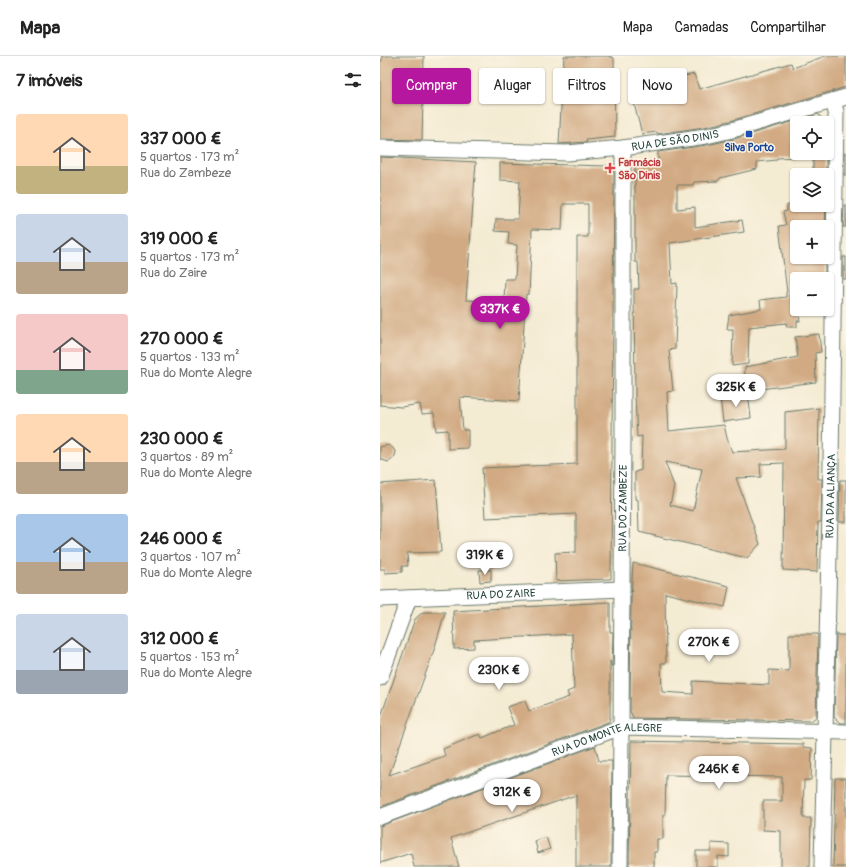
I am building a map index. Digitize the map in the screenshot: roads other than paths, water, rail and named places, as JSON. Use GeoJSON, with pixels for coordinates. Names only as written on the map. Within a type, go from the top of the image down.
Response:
{"type":"FeatureCollection","features":[{"type":"Feature","properties":{"kind":"street","name":"RUA DE SÃO DINIS"},"geometry":{"type":"LineString","coordinates":[[380,148],[566,153],[623,148],[706,136],[840,99]]}},
{"type":"Feature","properties":{"kind":"street","name":"RUA DA ALIANÇA"},"geometry":{"type":"LineString","coordinates":[[822,867],[826,731],[836,112],[840,99]]}},
{"type":"Feature","properties":{"kind":"street","name":"RUA DO ZAMBEZE"},"geometry":{"type":"LineString","coordinates":[[620,867],[623,148]]}},
{"type":"Feature","properties":{"kind":"street","name":"RUA DO ZAIRE"},"geometry":{"type":"LineString","coordinates":[[380,599],[622,589]]}},
{"type":"Feature","properties":{"kind":"street"},"geometry":{"type":"LineString","coordinates":[[380,678],[408,598]]}},
{"type":"Feature","properties":{"kind":"street","name":"RUA DO MONTE ALEGRE"},"geometry":{"type":"LineString","coordinates":[[380,817],[621,727],[846,732]]}},
{"type":"Feature","properties":{"kind":"place","name":"Silva Porto"},"geometry":{"type":"Point","coordinates":[749,134]}},
{"type":"Feature","properties":{"kind":"place","name":"Farmácia São Dinis"},"geometry":{"type":"Point","coordinates":[610,168]}}]}
